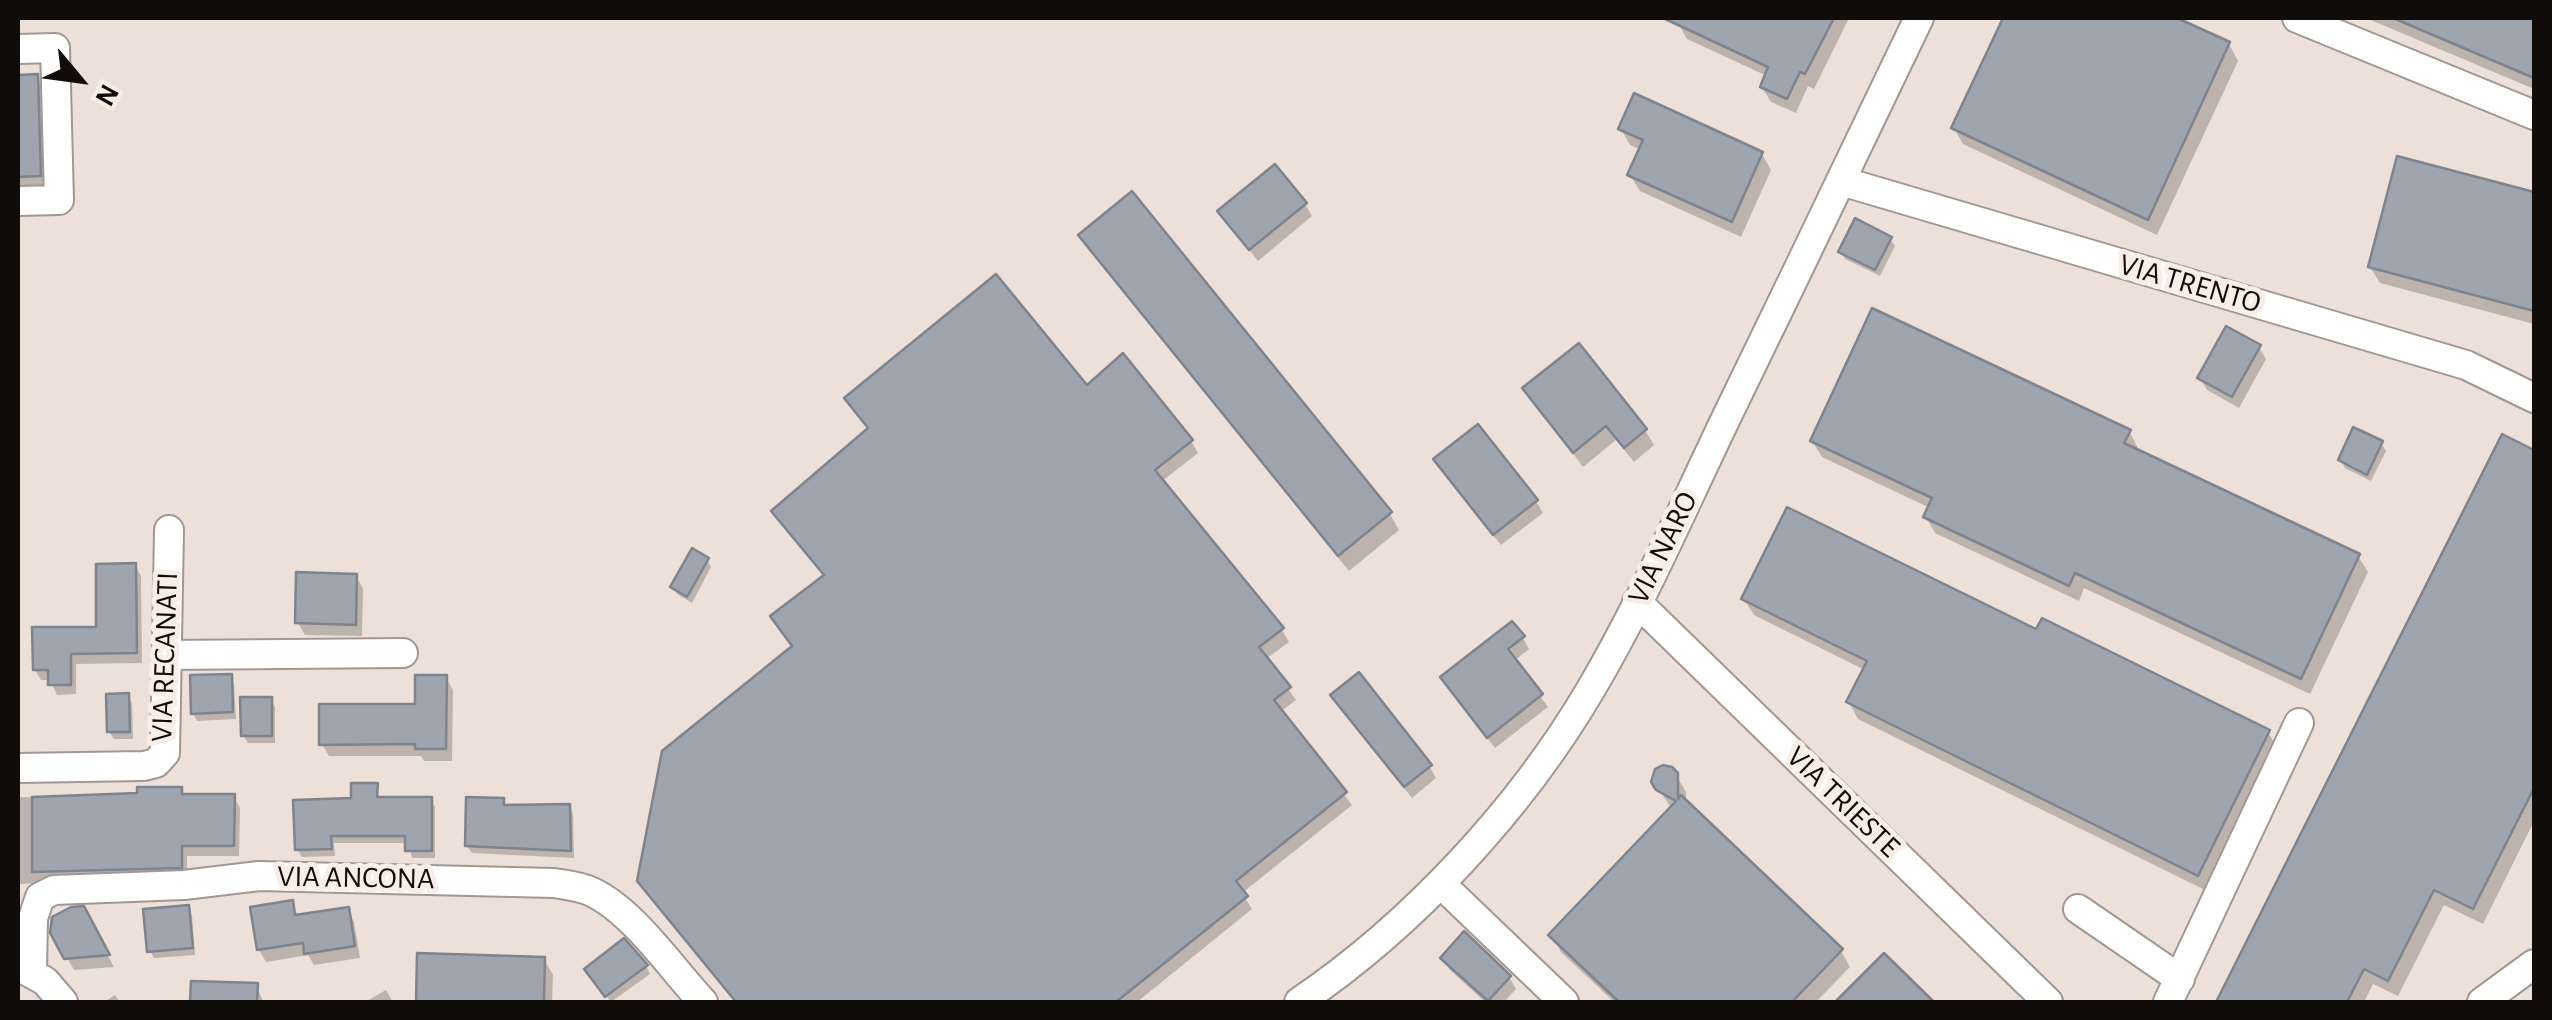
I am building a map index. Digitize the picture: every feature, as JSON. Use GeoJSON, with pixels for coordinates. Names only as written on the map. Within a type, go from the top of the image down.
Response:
{"type":"FeatureCollection","features":[{"type":"Feature","properties":{"kind":"street","name":"VIA NARO"},"geometry":{"type":"LineString","coordinates":[[1300,1002],[1375,946],[1440,884],[1558,740],[1591,689],[1637,602],[1919,18]]}},
{"type":"Feature","properties":{"kind":"street"},"geometry":{"type":"LineString","coordinates":[[2296,18],[2534,115]]}},
{"type":"Feature","properties":{"kind":"street"},"geometry":{"type":"LineString","coordinates":[[18,49],[55,48],[59,200],[18,200]]}},
{"type":"Feature","properties":{"kind":"street","name":"VIA TRENTO"},"geometry":{"type":"LineString","coordinates":[[1841,181],[2466,364],[2534,398]]}},
{"type":"Feature","properties":{"kind":"street","name":"VIA RECANATI"},"geometry":{"type":"LineString","coordinates":[[18,768],[156,764],[167,747],[169,530]]}},
{"type":"Feature","properties":{"kind":"street","name":"VIA TRIESTE"},"geometry":{"type":"LineString","coordinates":[[1637,602],[2048,1002]]}},
{"type":"Feature","properties":{"kind":"street"},"geometry":{"type":"LineString","coordinates":[[166,655],[402,654]]}},
{"type":"Feature","properties":{"kind":"street"},"geometry":{"type":"LineString","coordinates":[[2078,909],[2174,991],[2299,723]]}},
{"type":"Feature","properties":{"kind":"street","name":"VIA ANCONA"},"geometry":{"type":"LineString","coordinates":[[25,970],[34,912],[40,897],[54,890],[184,885],[259,876],[554,883],[592,892],[609,903],[703,1002]]}},
{"type":"Feature","properties":{"kind":"street"},"geometry":{"type":"LineString","coordinates":[[1440,884],[1564,1002]]}},
{"type":"Feature","properties":{"kind":"street"},"geometry":{"type":"LineString","coordinates":[[2482,1002],[2534,964]]}},
{"type":"Feature","properties":{"kind":"street"},"geometry":{"type":"LineString","coordinates":[[25,970],[52,987],[63,1002]]}},
{"type":"Feature","properties":{"kind":"building"},"geometry":{"type":"Polygon","coordinates":[[[1663,18],[1834,18],[1805,74],[1800,72],[1787,99],[1760,87],[1768,67],[1663,18]]]}},
{"type":"Feature","properties":{"kind":"building"},"geometry":{"type":"Polygon","coordinates":[[[2003,18],[2177,18],[2230,42],[2148,220],[1951,128],[2003,18]]]}},
{"type":"Feature","properties":{"kind":"building"},"geometry":{"type":"Polygon","coordinates":[[[2393,18],[2534,18],[2534,78],[2393,18]]]}},
{"type":"Feature","properties":{"kind":"building"},"geometry":{"type":"Polygon","coordinates":[[[38,74],[41,176],[18,177],[18,75],[38,74]]]}},
{"type":"Feature","properties":{"kind":"building"},"geometry":{"type":"Polygon","coordinates":[[[1634,93],[1763,152],[1732,222],[1627,175],[1643,140],[1618,129],[1634,93]]]}},
{"type":"Feature","properties":{"kind":"building"},"geometry":{"type":"Polygon","coordinates":[[[2397,156],[2534,192],[2534,311],[2368,267],[2397,156]]]}},
{"type":"Feature","properties":{"kind":"building"},"geometry":{"type":"Polygon","coordinates":[[[1275,164],[1307,203],[1249,250],[1217,211],[1275,164]]]}},
{"type":"Feature","properties":{"kind":"building"},"geometry":{"type":"Polygon","coordinates":[[[1132,191],[1392,512],[1338,556],[1078,235],[1132,191]]]}},
{"type":"Feature","properties":{"kind":"building"},"geometry":{"type":"Polygon","coordinates":[[[1855,218],[1892,237],[1875,270],[1838,252],[1855,218]]]}},
{"type":"Feature","properties":{"kind":"building"},"geometry":{"type":"Polygon","coordinates":[[[996,274],[1087,385],[1123,353],[1193,440],[1155,470],[1284,628],[1259,647],[1291,687],[1274,700],[1347,792],[1236,881],[1248,896],[1116,1002],[736,1002],[637,881],[662,751],[792,646],[770,616],[824,575],[771,511],[868,428],[844,398],[996,274]]]}},
{"type":"Feature","properties":{"kind":"building"},"geometry":{"type":"Polygon","coordinates":[[[1872,308],[2131,430],[2124,443],[2360,554],[2301,679],[2075,573],[2069,586],[1923,517],[1932,498],[1810,441],[1872,308]]]}},
{"type":"Feature","properties":{"kind":"building"},"geometry":{"type":"Polygon","coordinates":[[[2226,326],[2261,345],[2232,397],[2197,378],[2226,326]]]}},
{"type":"Feature","properties":{"kind":"building"},"geometry":{"type":"Polygon","coordinates":[[[1579,343],[1647,429],[1624,448],[1606,426],[1573,453],[1522,388],[1579,343]]]}},
{"type":"Feature","properties":{"kind":"building"},"geometry":{"type":"Polygon","coordinates":[[[1478,424],[1538,500],[1493,535],[1433,459],[1478,424]]]}},
{"type":"Feature","properties":{"kind":"building"},"geometry":{"type":"Polygon","coordinates":[[[2353,427],[2383,441],[2367,475],[2338,460],[2353,427]]]}},
{"type":"Feature","properties":{"kind":"building"},"geometry":{"type":"Polygon","coordinates":[[[2502,434],[2534,450],[2534,788],[2473,909],[2434,890],[2388,981],[2364,969],[2347,1002],[2216,1002],[2502,434]]]}},
{"type":"Feature","properties":{"kind":"building"},"geometry":{"type":"Polygon","coordinates":[[[1787,507],[2036,629],[2042,618],[2270,730],[2198,876],[1846,702],[1867,661],[1741,599],[1787,507]]]}},
{"type":"Feature","properties":{"kind":"building"},"geometry":{"type":"Polygon","coordinates":[[[692,548],[709,558],[687,597],[670,587],[692,548]]]}},
{"type":"Feature","properties":{"kind":"building"},"geometry":{"type":"Polygon","coordinates":[[[136,563],[137,653],[71,654],[71,685],[48,685],[48,670],[33,670],[32,627],[96,627],[96,564],[136,563]]]}},
{"type":"Feature","properties":{"kind":"building"},"geometry":{"type":"Polygon","coordinates":[[[296,572],[357,574],[356,625],[295,623],[296,572]]]}},
{"type":"Feature","properties":{"kind":"building"},"geometry":{"type":"Polygon","coordinates":[[[1512,621],[1525,636],[1508,649],[1543,694],[1487,738],[1440,677],[1512,621]]]}},
{"type":"Feature","properties":{"kind":"building"},"geometry":{"type":"Polygon","coordinates":[[[1359,672],[1432,765],[1404,787],[1330,695],[1359,672]]]}},
{"type":"Feature","properties":{"kind":"building"},"geometry":{"type":"Polygon","coordinates":[[[232,674],[233,712],[191,714],[190,675],[232,674]]]}},
{"type":"Feature","properties":{"kind":"building"},"geometry":{"type":"Polygon","coordinates":[[[415,675],[447,675],[446,749],[415,749],[415,744],[319,745],[319,704],[415,704],[415,675]]]}},
{"type":"Feature","properties":{"kind":"building"},"geometry":{"type":"Polygon","coordinates":[[[129,693],[130,732],[107,732],[106,694],[129,693]]]}},
{"type":"Feature","properties":{"kind":"building"},"geometry":{"type":"Polygon","coordinates":[[[240,697],[272,697],[272,736],[241,736],[240,697]]]}},
{"type":"Feature","properties":{"kind":"building"},"geometry":{"type":"Polygon","coordinates":[[[1663,765],[1678,773],[1678,799],[1681,795],[1843,949],[1792,1002],[1619,1002],[1548,935],[1676,801],[1656,790],[1651,782],[1655,769],[1663,765]]]}},
{"type":"Feature","properties":{"kind":"building"},"geometry":{"type":"Polygon","coordinates":[[[351,783],[378,783],[377,797],[432,797],[432,851],[405,851],[405,836],[331,836],[332,849],[295,850],[293,800],[351,798],[351,783]]]}},
{"type":"Feature","properties":{"kind":"building"},"geometry":{"type":"Polygon","coordinates":[[[137,787],[182,787],[182,794],[235,794],[234,846],[182,846],[182,868],[32,872],[32,797],[137,793],[137,787]]]}},
{"type":"Feature","properties":{"kind":"building"},"geometry":{"type":"Polygon","coordinates":[[[466,797],[504,798],[504,805],[570,804],[571,851],[465,846],[466,797]]]}},
{"type":"Feature","properties":{"kind":"building"},"geometry":{"type":"Polygon","coordinates":[[[293,900],[295,915],[349,907],[355,946],[304,954],[303,943],[257,950],[250,907],[293,900]]]}},
{"type":"Feature","properties":{"kind":"building"},"geometry":{"type":"Polygon","coordinates":[[[189,905],[193,948],[147,952],[143,909],[189,905]]]}},
{"type":"Feature","properties":{"kind":"building"},"geometry":{"type":"Polygon","coordinates":[[[84,906],[110,955],[64,959],[50,933],[52,917],[71,907],[84,906]]]}},
{"type":"Feature","properties":{"kind":"building"},"geometry":{"type":"Polygon","coordinates":[[[1464,931],[1511,976],[1488,1001],[1440,958],[1464,931]]]}},
{"type":"Feature","properties":{"kind":"building"},"geometry":{"type":"Polygon","coordinates":[[[624,938],[648,965],[605,997],[584,969],[624,938]]]}},
{"type":"Feature","properties":{"kind":"building"},"geometry":{"type":"Polygon","coordinates":[[[417,953],[545,957],[544,1002],[416,1002],[417,953]]]}},
{"type":"Feature","properties":{"kind":"building"},"geometry":{"type":"Polygon","coordinates":[[[1884,953],[1934,1002],[1835,1002],[1884,953]]]}},
{"type":"Feature","properties":{"kind":"building"},"geometry":{"type":"Polygon","coordinates":[[[191,981],[258,983],[257,1002],[190,1002],[191,981]]]}}]}
